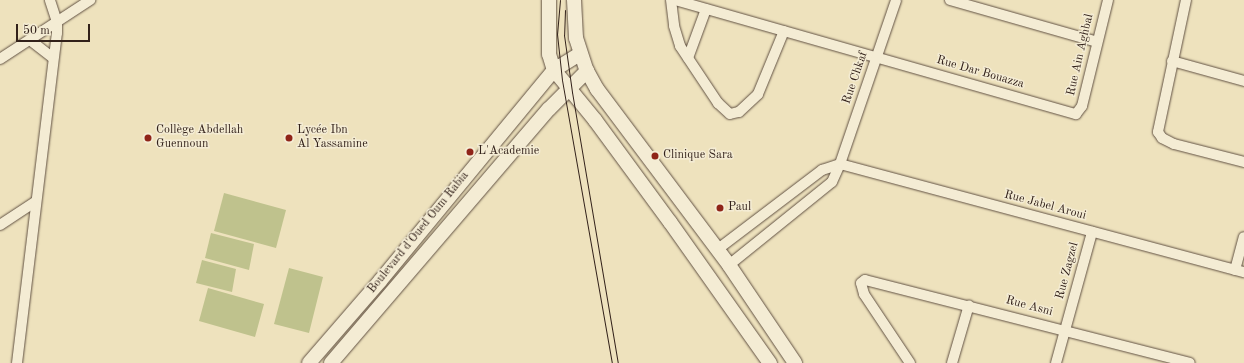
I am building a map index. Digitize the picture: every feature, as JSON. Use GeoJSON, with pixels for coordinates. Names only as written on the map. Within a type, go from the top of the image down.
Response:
{"type":"FeatureCollection","features":[{"type":"Feature","properties":{"kind":"main road"},"geometry":{"type":"LineString","coordinates":[[550,0],[549,54],[554,70],[679,234],[770,363]]}},
{"type":"Feature","properties":{"kind":"main road"},"geometry":{"type":"LineString","coordinates":[[574,0],[576,38],[580,54],[597,89],[718,249],[796,363]]}},
{"type":"Feature","properties":{"kind":"main road","name":"Boulevard d'Oued Oum Rabia"},"geometry":{"type":"LineString","coordinates":[[309,363],[380,281],[554,70],[580,54]]}},
{"type":"Feature","properties":{"kind":"main road","name":"Boulevard d'Oued Oum Rabia"},"geometry":{"type":"LineString","coordinates":[[331,363],[568,87],[587,71]]}},
{"type":"Feature","properties":{"kind":"street"},"geometry":{"type":"LineString","coordinates":[[17,363],[57,22],[50,0]]}},
{"type":"Feature","properties":{"kind":"street"},"geometry":{"type":"LineString","coordinates":[[0,59],[90,0]]}},
{"type":"Feature","properties":{"kind":"street"},"geometry":{"type":"LineString","coordinates":[[672,0],[674,26],[680,46],[725,110],[735,114],[752,102],[758,94],[784,31]]}},
{"type":"Feature","properties":{"kind":"street","name":"Rue Dar Bouazza"},"geometry":{"type":"LineString","coordinates":[[675,0],[1076,114]]}},
{"type":"Feature","properties":{"kind":"street","name":"Rue Chkaf"},"geometry":{"type":"LineString","coordinates":[[729,265],[832,182],[840,164],[896,0]]}},
{"type":"Feature","properties":{"kind":"street"},"geometry":{"type":"LineString","coordinates":[[950,0],[1097,42]]}},
{"type":"Feature","properties":{"kind":"street","name":"Rue Ain Aghbal"},"geometry":{"type":"LineString","coordinates":[[1076,114],[1082,106],[1108,0]]}},
{"type":"Feature","properties":{"kind":"street"},"geometry":{"type":"LineString","coordinates":[[1186,0],[1158,126],[1162,138],[1244,162]]}},
{"type":"Feature","properties":{"kind":"street"},"geometry":{"type":"LineString","coordinates":[[688,58],[706,9]]}},
{"type":"Feature","properties":{"kind":"street"},"geometry":{"type":"LineString","coordinates":[[30,40],[53,58]]}},
{"type":"Feature","properties":{"kind":"street"},"geometry":{"type":"LineString","coordinates":[[1172,61],[1244,81]]}},
{"type":"Feature","properties":{"kind":"street"},"geometry":{"type":"LineString","coordinates":[[718,249],[822,170],[840,164]]}},
{"type":"Feature","properties":{"kind":"street","name":"Rue Jabel Aroui"},"geometry":{"type":"LineString","coordinates":[[840,164],[1240,271]]}},
{"type":"Feature","properties":{"kind":"street"},"geometry":{"type":"LineString","coordinates":[[0,225],[35,202]]}},
{"type":"Feature","properties":{"kind":"street","name":"Rue Zagzel"},"geometry":{"type":"LineString","coordinates":[[1056,363],[1092,232]]}},
{"type":"Feature","properties":{"kind":"street"},"geometry":{"type":"LineString","coordinates":[[1240,271],[1244,237]]}},
{"type":"Feature","properties":{"kind":"street","name":"Rue Asni"},"geometry":{"type":"LineString","coordinates":[[910,363],[864,294],[861,283],[872,279],[1190,363]]}},
{"type":"Feature","properties":{"kind":"street"},"geometry":{"type":"LineString","coordinates":[[952,363],[969,305]]}},
{"type":"Feature","properties":{"kind":"street"},"geometry":{"type":"LineString","coordinates":[[1148,363],[1151,353]]}},
{"type":"Feature","properties":{"kind":"green space"},"geometry":{"type":"Polygon","coordinates":[[[224,193],[286,210],[276,248],[214,231],[224,193]]]}},
{"type":"Feature","properties":{"kind":"green space"},"geometry":{"type":"Polygon","coordinates":[[[211,233],[254,244],[249,270],[205,258],[211,233]]]}},
{"type":"Feature","properties":{"kind":"green space"},"geometry":{"type":"Polygon","coordinates":[[[202,260],[236,269],[232,292],[196,283],[202,260]]]}},
{"type":"Feature","properties":{"kind":"green space"},"geometry":{"type":"Polygon","coordinates":[[[289,268],[323,277],[309,333],[274,324],[289,268]]]}},
{"type":"Feature","properties":{"kind":"green space"},"geometry":{"type":"Polygon","coordinates":[[[208,288],[264,304],[255,337],[199,321],[208,288]]]}},
{"type":"Feature","properties":{"kind":"tram line"},"geometry":{"type":"LineString","coordinates":[[560,0],[557,34],[562,80],[612,363]]}},
{"type":"Feature","properties":{"kind":"tram line"},"geometry":{"type":"LineString","coordinates":[[565,10],[564,35],[572,92],[618,363]]}},
{"type":"Feature","properties":{"kind":"place","name":"Collège Abdellah Guennoun"},"geometry":{"type":"Point","coordinates":[148,138]}},
{"type":"Feature","properties":{"kind":"place","name":"Lycée Ibn Al Yassamine"},"geometry":{"type":"Point","coordinates":[289,138]}},
{"type":"Feature","properties":{"kind":"place","name":"L'Academie"},"geometry":{"type":"Point","coordinates":[470,152]}},
{"type":"Feature","properties":{"kind":"place","name":"Clinique Sara"},"geometry":{"type":"Point","coordinates":[655,156]}},
{"type":"Feature","properties":{"kind":"place","name":"Paul"},"geometry":{"type":"Point","coordinates":[720,208]}}]}
